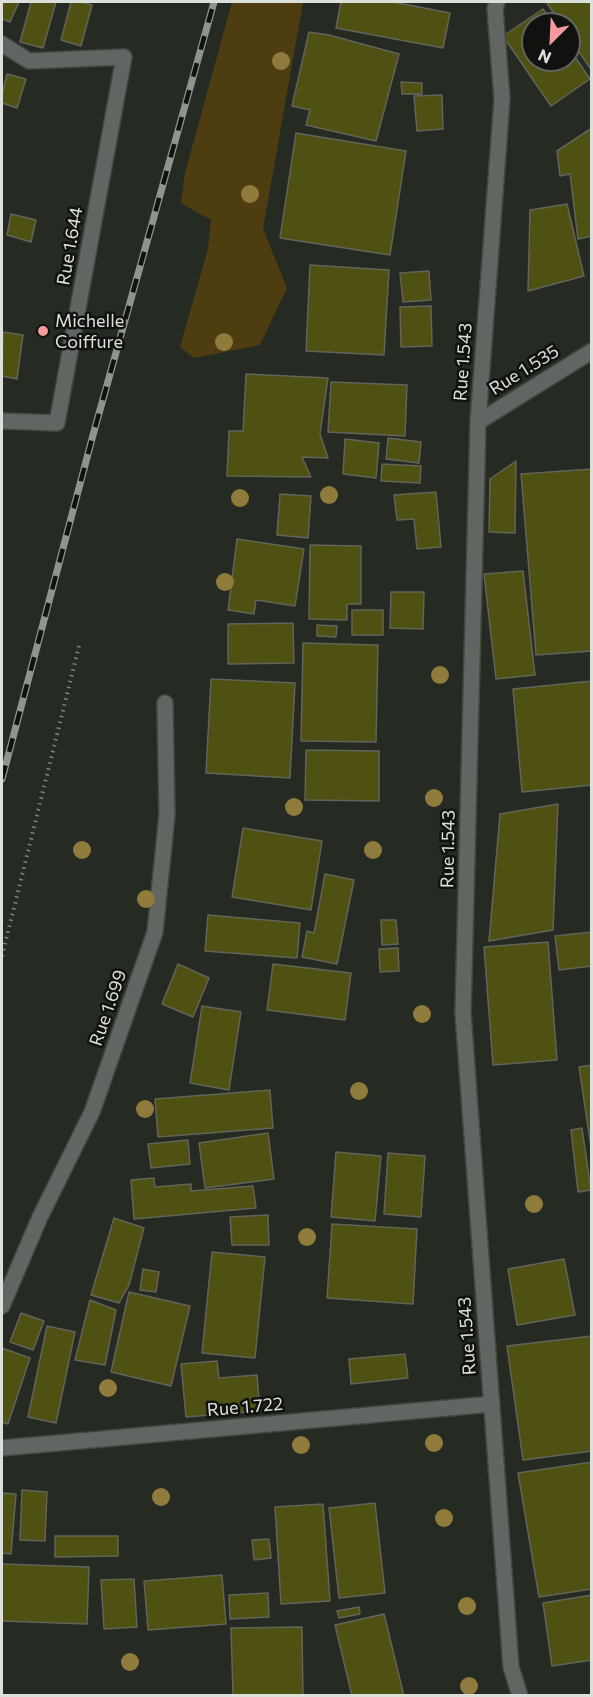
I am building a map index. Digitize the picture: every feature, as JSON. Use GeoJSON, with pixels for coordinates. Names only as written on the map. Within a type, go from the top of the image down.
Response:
{"type":"FeatureCollection","features":[{"type":"Feature","properties":{"kind":"street","name":"Rue 1.543"},"geometry":{"type":"LineString","coordinates":[[499,4],[502,99],[478,422],[463,1013],[511,1667],[520,1695]]}},
{"type":"Feature","properties":{"kind":"street","name":"Rue 1.644"},"geometry":{"type":"LineString","coordinates":[[2,44],[29,61],[124,57],[57,423],[2,421]]}},
{"type":"Feature","properties":{"kind":"street","name":"Rue 1.535"},"geometry":{"type":"LineString","coordinates":[[478,422],[591,351]]}},
{"type":"Feature","properties":{"kind":"street","name":"Rue 1.699"},"geometry":{"type":"LineString","coordinates":[[2,1306],[40,1217],[92,1112],[155,932],[167,815],[165,703]]}},
{"type":"Feature","properties":{"kind":"street","name":"Rue 1.722"},"geometry":{"type":"LineString","coordinates":[[2,1448],[492,1404]]}},
{"type":"Feature","properties":{"kind":"path"},"geometry":{"type":"LineString","coordinates":[[2,956],[80,642]]}},
{"type":"Feature","properties":{"kind":"shaded area"},"geometry":{"type":"Polygon","coordinates":[[[232,2],[303,2],[263,229],[287,288],[260,345],[194,358],[180,347],[208,249],[211,220],[181,203],[185,173],[232,2]]]}},
{"type":"Feature","properties":{"kind":"building"},"geometry":{"type":"Polygon","coordinates":[[[2,2],[19,2],[10,22],[2,19],[2,2]]]}},
{"type":"Feature","properties":{"kind":"building"},"geometry":{"type":"Polygon","coordinates":[[[31,2],[56,2],[43,48],[20,42],[31,2]]]}},
{"type":"Feature","properties":{"kind":"building"},"geometry":{"type":"Polygon","coordinates":[[[71,2],[92,5],[81,46],[61,40],[71,2]]]}},
{"type":"Feature","properties":{"kind":"building"},"geometry":{"type":"Polygon","coordinates":[[[341,2],[393,2],[450,13],[443,48],[336,28],[341,2]]]}},
{"type":"Feature","properties":{"kind":"building"},"geometry":{"type":"Polygon","coordinates":[[[592,2],[592,71],[581,55],[581,12],[553,12],[547,3],[592,2]]]}},
{"type":"Feature","properties":{"kind":"building"},"geometry":{"type":"Polygon","coordinates":[[[521,24],[521,62],[503,36],[521,24]]]}},
{"type":"Feature","properties":{"kind":"building"},"geometry":{"type":"Polygon","coordinates":[[[309,32],[329,35],[399,54],[376,141],[306,125],[310,110],[292,106],[309,32]]]}},
{"type":"Feature","properties":{"kind":"building"},"geometry":{"type":"Polygon","coordinates":[[[581,66],[590,79],[551,106],[528,72],[581,72],[581,66]]]}},
{"type":"Feature","properties":{"kind":"building"},"geometry":{"type":"Polygon","coordinates":[[[7,74],[26,79],[17,108],[2,103],[7,74]]]}},
{"type":"Feature","properties":{"kind":"building"},"geometry":{"type":"Polygon","coordinates":[[[401,82],[422,83],[422,94],[402,94],[401,82]]]}},
{"type":"Feature","properties":{"kind":"building"},"geometry":{"type":"Polygon","coordinates":[[[442,95],[443,129],[417,131],[414,96],[442,95]]]}},
{"type":"Feature","properties":{"kind":"building"},"geometry":{"type":"Polygon","coordinates":[[[592,128],[592,236],[578,239],[570,174],[560,176],[557,151],[592,128]]]}},
{"type":"Feature","properties":{"kind":"building"},"geometry":{"type":"Polygon","coordinates":[[[296,133],[406,151],[390,255],[280,238],[296,133]]]}},
{"type":"Feature","properties":{"kind":"building"},"geometry":{"type":"Polygon","coordinates":[[[567,204],[584,276],[528,291],[530,210],[567,204]]]}},
{"type":"Feature","properties":{"kind":"building"},"geometry":{"type":"Polygon","coordinates":[[[11,214],[36,220],[31,242],[7,235],[11,214]]]}},
{"type":"Feature","properties":{"kind":"building"},"geometry":{"type":"Polygon","coordinates":[[[310,265],[389,270],[384,355],[306,351],[310,265]]]}},
{"type":"Feature","properties":{"kind":"building"},"geometry":{"type":"Polygon","coordinates":[[[429,271],[431,300],[403,302],[400,273],[429,271]]]}},
{"type":"Feature","properties":{"kind":"building"},"geometry":{"type":"Polygon","coordinates":[[[431,306],[432,346],[401,347],[400,307],[431,306]]]}},
{"type":"Feature","properties":{"kind":"building"},"geometry":{"type":"Polygon","coordinates":[[[3,332],[23,335],[17,379],[2,376],[3,332]]]}},
{"type":"Feature","properties":{"kind":"building"},"geometry":{"type":"Polygon","coordinates":[[[246,374],[328,378],[320,434],[328,458],[302,457],[311,477],[227,476],[229,431],[243,431],[246,374]]]}},
{"type":"Feature","properties":{"kind":"building"},"geometry":{"type":"Polygon","coordinates":[[[331,382],[407,385],[405,436],[328,432],[331,382]]]}},
{"type":"Feature","properties":{"kind":"building"},"geometry":{"type":"Polygon","coordinates":[[[388,438],[421,442],[419,463],[386,459],[388,438]]]}},
{"type":"Feature","properties":{"kind":"building"},"geometry":{"type":"Polygon","coordinates":[[[345,439],[379,443],[376,478],[343,474],[345,439]]]}},
{"type":"Feature","properties":{"kind":"building"},"geometry":{"type":"Polygon","coordinates":[[[516,461],[515,533],[489,532],[490,479],[516,461]]]}},
{"type":"Feature","properties":{"kind":"building"},"geometry":{"type":"Polygon","coordinates":[[[382,464],[421,466],[420,483],[381,481],[382,464]]]}},
{"type":"Feature","properties":{"kind":"building"},"geometry":{"type":"Polygon","coordinates":[[[592,469],[592,651],[536,655],[521,474],[592,469]]]}},
{"type":"Feature","properties":{"kind":"building"},"geometry":{"type":"Polygon","coordinates":[[[436,492],[441,547],[417,549],[414,519],[397,520],[394,495],[436,492]]]}},
{"type":"Feature","properties":{"kind":"building"},"geometry":{"type":"Polygon","coordinates":[[[280,494],[311,496],[308,538],[277,535],[280,494]]]}},
{"type":"Feature","properties":{"kind":"building"},"geometry":{"type":"Polygon","coordinates":[[[237,539],[304,549],[295,606],[256,600],[254,614],[228,610],[237,539]]]}},
{"type":"Feature","properties":{"kind":"building"},"geometry":{"type":"Polygon","coordinates":[[[310,545],[361,546],[361,604],[347,604],[347,620],[309,619],[310,545]]]}},
{"type":"Feature","properties":{"kind":"building"},"geometry":{"type":"Polygon","coordinates":[[[523,571],[535,675],[496,679],[484,574],[523,571]]]}},
{"type":"Feature","properties":{"kind":"building"},"geometry":{"type":"Polygon","coordinates":[[[391,592],[424,592],[423,629],[390,628],[391,592]]]}},
{"type":"Feature","properties":{"kind":"building"},"geometry":{"type":"Polygon","coordinates":[[[352,610],[383,610],[383,635],[352,635],[352,610]]]}},
{"type":"Feature","properties":{"kind":"building"},"geometry":{"type":"Polygon","coordinates":[[[293,623],[294,663],[228,664],[228,624],[293,623]]]}},
{"type":"Feature","properties":{"kind":"building"},"geometry":{"type":"Polygon","coordinates":[[[317,625],[337,626],[336,637],[317,636],[317,625]]]}},
{"type":"Feature","properties":{"kind":"building"},"geometry":{"type":"Polygon","coordinates":[[[303,643],[378,645],[376,742],[301,741],[303,643]]]}},
{"type":"Feature","properties":{"kind":"building"},"geometry":{"type":"Polygon","coordinates":[[[211,679],[295,683],[290,778],[206,773],[211,679]]]}},
{"type":"Feature","properties":{"kind":"building"},"geometry":{"type":"Polygon","coordinates":[[[592,681],[592,785],[522,792],[513,689],[592,681]]]}},
{"type":"Feature","properties":{"kind":"building"},"geometry":{"type":"Polygon","coordinates":[[[306,750],[379,751],[379,801],[305,800],[306,750]]]}},
{"type":"Feature","properties":{"kind":"building"},"geometry":{"type":"Polygon","coordinates":[[[558,804],[553,930],[489,941],[500,814],[558,804]]]}},
{"type":"Feature","properties":{"kind":"building"},"geometry":{"type":"Polygon","coordinates":[[[243,828],[322,841],[311,910],[232,897],[243,828]]]}},
{"type":"Feature","properties":{"kind":"building"},"geometry":{"type":"Polygon","coordinates":[[[325,874],[354,880],[337,964],[302,957],[307,931],[314,933],[325,874]]]}},
{"type":"Feature","properties":{"kind":"building"},"geometry":{"type":"Polygon","coordinates":[[[208,915],[300,923],[297,958],[205,951],[208,915]]]}},
{"type":"Feature","properties":{"kind":"building"},"geometry":{"type":"Polygon","coordinates":[[[381,920],[396,920],[398,944],[382,945],[381,920]]]}},
{"type":"Feature","properties":{"kind":"building"},"geometry":{"type":"Polygon","coordinates":[[[592,932],[592,966],[559,970],[555,936],[592,932]]]}},
{"type":"Feature","properties":{"kind":"building"},"geometry":{"type":"Polygon","coordinates":[[[548,942],[557,1060],[493,1065],[484,947],[548,942]]]}},
{"type":"Feature","properties":{"kind":"building"},"geometry":{"type":"Polygon","coordinates":[[[398,948],[399,971],[380,972],[379,949],[398,948]]]}},
{"type":"Feature","properties":{"kind":"building"},"geometry":{"type":"Polygon","coordinates":[[[178,964],[209,978],[193,1017],[162,1004],[178,964]]]}},
{"type":"Feature","properties":{"kind":"building"},"geometry":{"type":"Polygon","coordinates":[[[273,964],[351,973],[345,1020],[267,1010],[273,964]]]}},
{"type":"Feature","properties":{"kind":"building"},"geometry":{"type":"Polygon","coordinates":[[[202,1006],[241,1012],[229,1090],[190,1083],[202,1006]]]}},
{"type":"Feature","properties":{"kind":"building"},"geometry":{"type":"Polygon","coordinates":[[[592,1065],[592,1154],[579,1067],[592,1065]]]}},
{"type":"Feature","properties":{"kind":"building"},"geometry":{"type":"Polygon","coordinates":[[[270,1090],[273,1128],[158,1137],[155,1099],[270,1090]]]}},
{"type":"Feature","properties":{"kind":"building"},"geometry":{"type":"Polygon","coordinates":[[[582,1128],[591,1190],[578,1192],[571,1130],[582,1128]]]}},
{"type":"Feature","properties":{"kind":"building"},"geometry":{"type":"Polygon","coordinates":[[[268,1133],[274,1179],[205,1188],[199,1143],[268,1133]]]}},
{"type":"Feature","properties":{"kind":"building"},"geometry":{"type":"Polygon","coordinates":[[[188,1140],[190,1164],[151,1168],[148,1144],[188,1140]]]}},
{"type":"Feature","properties":{"kind":"building"},"geometry":{"type":"Polygon","coordinates":[[[336,1152],[381,1156],[375,1221],[331,1217],[336,1152]]]}},
{"type":"Feature","properties":{"kind":"building"},"geometry":{"type":"Polygon","coordinates":[[[388,1153],[425,1156],[421,1217],[384,1214],[388,1153]]]}},
{"type":"Feature","properties":{"kind":"building"},"geometry":{"type":"Polygon","coordinates":[[[154,1178],[155,1187],[191,1184],[191,1191],[253,1186],[256,1208],[134,1219],[131,1180],[154,1178]]]}},
{"type":"Feature","properties":{"kind":"building"},"geometry":{"type":"Polygon","coordinates":[[[268,1215],[269,1245],[232,1245],[230,1217],[268,1215]]]}},
{"type":"Feature","properties":{"kind":"building"},"geometry":{"type":"Polygon","coordinates":[[[114,1218],[144,1228],[129,1285],[119,1303],[91,1295],[114,1218]]]}},
{"type":"Feature","properties":{"kind":"building"},"geometry":{"type":"Polygon","coordinates":[[[332,1224],[417,1229],[413,1304],[327,1298],[332,1224]]]}},
{"type":"Feature","properties":{"kind":"building"},"geometry":{"type":"Polygon","coordinates":[[[212,1252],[265,1257],[255,1358],[202,1353],[212,1252]]]}},
{"type":"Feature","properties":{"kind":"building"},"geometry":{"type":"Polygon","coordinates":[[[564,1259],[575,1315],[517,1325],[508,1269],[564,1259]]]}},
{"type":"Feature","properties":{"kind":"building"},"geometry":{"type":"Polygon","coordinates":[[[143,1269],[159,1272],[156,1292],[140,1290],[143,1269]]]}},
{"type":"Feature","properties":{"kind":"building"},"geometry":{"type":"Polygon","coordinates":[[[129,1292],[190,1306],[171,1386],[111,1372],[129,1292]]]}},
{"type":"Feature","properties":{"kind":"building"},"geometry":{"type":"Polygon","coordinates":[[[90,1300],[116,1310],[105,1365],[75,1360],[90,1300]]]}},
{"type":"Feature","properties":{"kind":"building"},"geometry":{"type":"Polygon","coordinates":[[[21,1313],[44,1321],[33,1350],[10,1342],[21,1313]]]}},
{"type":"Feature","properties":{"kind":"building"},"geometry":{"type":"Polygon","coordinates":[[[47,1326],[75,1332],[56,1423],[28,1417],[47,1326]]]}},
{"type":"Feature","properties":{"kind":"building"},"geometry":{"type":"Polygon","coordinates":[[[592,1336],[592,1451],[523,1460],[507,1346],[592,1336]]]}},
{"type":"Feature","properties":{"kind":"building"},"geometry":{"type":"Polygon","coordinates":[[[2,1348],[30,1358],[8,1424],[2,1422],[2,1348]]]}},
{"type":"Feature","properties":{"kind":"building"},"geometry":{"type":"Polygon","coordinates":[[[405,1354],[408,1378],[351,1384],[349,1359],[405,1354]]]}},
{"type":"Feature","properties":{"kind":"building"},"geometry":{"type":"Polygon","coordinates":[[[217,1361],[219,1378],[257,1375],[260,1411],[186,1417],[181,1364],[217,1361]]]}},
{"type":"Feature","properties":{"kind":"building"},"geometry":{"type":"Polygon","coordinates":[[[592,1462],[592,1589],[539,1597],[518,1473],[592,1462]]]}},
{"type":"Feature","properties":{"kind":"building"},"geometry":{"type":"Polygon","coordinates":[[[22,1490],[47,1492],[45,1541],[20,1540],[22,1490]]]}},
{"type":"Feature","properties":{"kind":"building"},"geometry":{"type":"Polygon","coordinates":[[[2,1493],[16,1494],[11,1554],[2,1553],[2,1493]]]}},
{"type":"Feature","properties":{"kind":"building"},"geometry":{"type":"Polygon","coordinates":[[[375,1503],[385,1593],[339,1598],[329,1508],[375,1503]]]}},
{"type":"Feature","properties":{"kind":"building"},"geometry":{"type":"Polygon","coordinates":[[[323,1504],[330,1601],[281,1604],[275,1507],[323,1504]]]}},
{"type":"Feature","properties":{"kind":"building"},"geometry":{"type":"Polygon","coordinates":[[[55,1536],[118,1536],[118,1556],[55,1557],[55,1536]]]}},
{"type":"Feature","properties":{"kind":"building"},"geometry":{"type":"Polygon","coordinates":[[[269,1539],[271,1558],[254,1560],[252,1540],[269,1539]]]}},
{"type":"Feature","properties":{"kind":"building"},"geometry":{"type":"Polygon","coordinates":[[[2,1564],[89,1567],[87,1624],[2,1621],[2,1564]]]}},
{"type":"Feature","properties":{"kind":"building"},"geometry":{"type":"Polygon","coordinates":[[[222,1575],[226,1624],[148,1630],[144,1581],[222,1575]]]}},
{"type":"Feature","properties":{"kind":"building"},"geometry":{"type":"Polygon","coordinates":[[[134,1579],[137,1627],[104,1629],[101,1580],[134,1579]]]}},
{"type":"Feature","properties":{"kind":"building"},"geometry":{"type":"Polygon","coordinates":[[[268,1593],[269,1617],[230,1619],[229,1595],[268,1593]]]}},
{"type":"Feature","properties":{"kind":"building"},"geometry":{"type":"Polygon","coordinates":[[[592,1595],[592,1660],[552,1666],[543,1603],[592,1595]]]}},
{"type":"Feature","properties":{"kind":"building"},"geometry":{"type":"Polygon","coordinates":[[[359,1607],[360,1614],[339,1618],[337,1611],[359,1607]]]}},
{"type":"Feature","properties":{"kind":"building"},"geometry":{"type":"Polygon","coordinates":[[[384,1614],[404,1696],[352,1696],[335,1625],[384,1614]]]}},
{"type":"Feature","properties":{"kind":"building"},"geometry":{"type":"Polygon","coordinates":[[[302,1627],[303,1696],[233,1696],[231,1628],[302,1627]]]}},
{"type":"Feature","properties":{"kind":"railway"},"geometry":{"type":"LineString","coordinates":[[2,779],[93,435],[214,2]]}},
{"type":"Feature","properties":{"kind":"place","name":"Michelle Coiffure"},"geometry":{"type":"Point","coordinates":[43,331]}}]}
